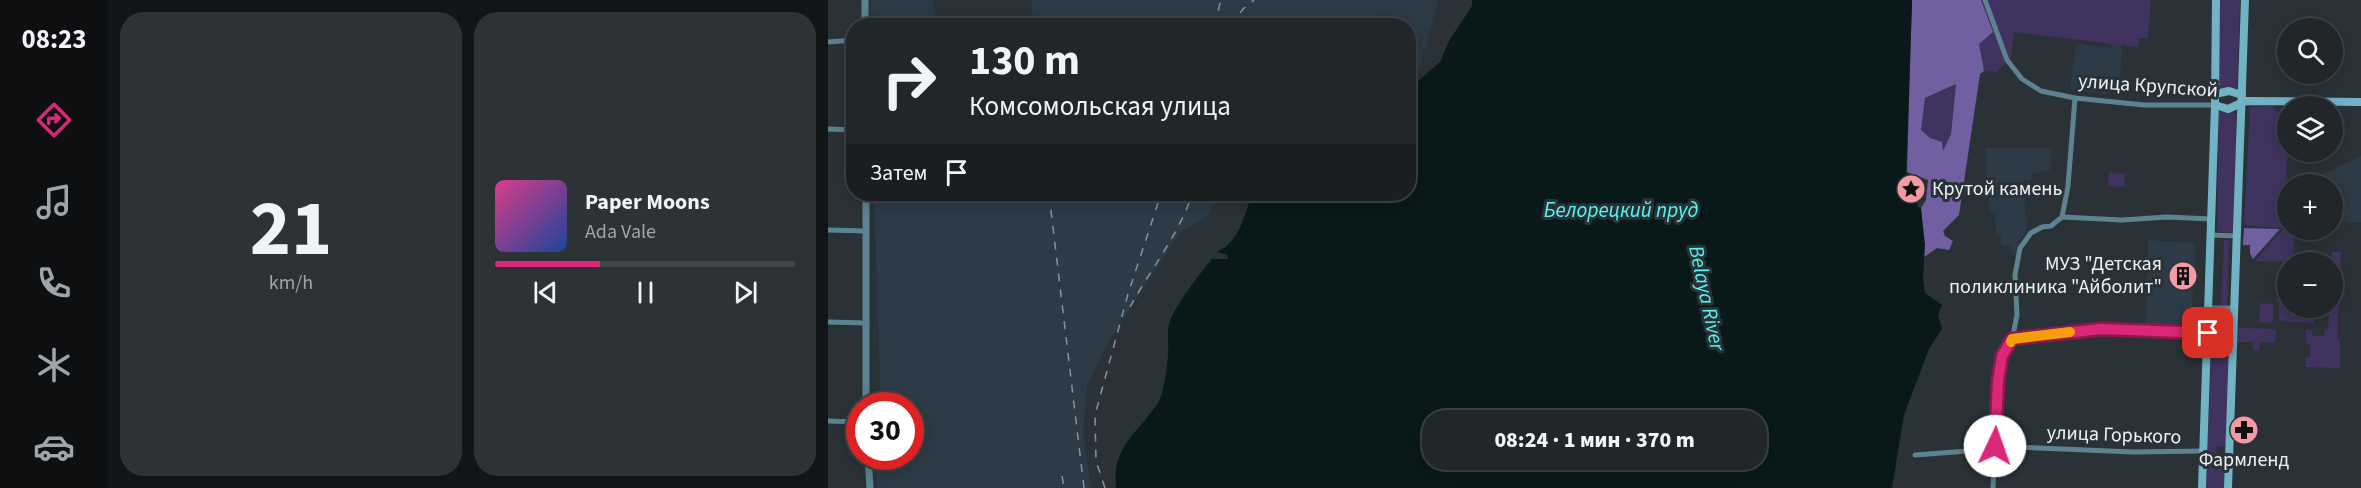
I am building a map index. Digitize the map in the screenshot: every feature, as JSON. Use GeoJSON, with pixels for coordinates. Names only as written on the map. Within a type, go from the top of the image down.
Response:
{"type":"FeatureCollection","features":[{"type":"Feature","properties":{"kind":"main road"},"geometry":{"type":"LineString","coordinates":[[2202,488],[2216,105],[2216,0]]}},
{"type":"Feature","properties":{"kind":"main road"},"geometry":{"type":"LineString","coordinates":[[2228,488],[2245,0]]}},
{"type":"Feature","properties":{"kind":"main road"},"geometry":{"type":"LineString","coordinates":[[2215,94],[2229,91],[2241,93]]}},
{"type":"Feature","properties":{"kind":"main road","name":"улица Крупской"},"geometry":{"type":"LineString","coordinates":[[2216,105],[2228,108],[2243,103],[2361,102]]}},
{"type":"Feature","properties":{"kind":"street"},"geometry":{"type":"LineString","coordinates":[[865,0],[865,18]]}},
{"type":"Feature","properties":{"kind":"street","name":"улица Крупской"},"geometry":{"type":"LineString","coordinates":[[1985,0],[2007,60],[2022,79],[2041,91],[2075,98],[2144,105],[2216,105]]}},
{"type":"Feature","properties":{"kind":"street"},"geometry":{"type":"LineString","coordinates":[[828,42],[846,41]]}},
{"type":"Feature","properties":{"kind":"street"},"geometry":{"type":"LineString","coordinates":[[1993,488],[1998,381],[2002,356],[2012,339],[2017,315],[2015,275],[2020,248],[2031,233],[2042,227],[2051,226],[2061,217],[2068,186],[2075,98]]}},
{"type":"Feature","properties":{"kind":"street"},"geometry":{"type":"LineString","coordinates":[[828,129],[846,130]]}},
{"type":"Feature","properties":{"kind":"street"},"geometry":{"type":"LineString","coordinates":[[866,201],[866,392]]}},
{"type":"Feature","properties":{"kind":"street"},"geometry":{"type":"LineString","coordinates":[[2061,217],[2122,220],[2167,217],[2211,219]]}},
{"type":"Feature","properties":{"kind":"street"},"geometry":{"type":"LineString","coordinates":[[828,230],[866,231]]}},
{"type":"Feature","properties":{"kind":"street"},"geometry":{"type":"LineString","coordinates":[[2211,235],[2237,236]]}},
{"type":"Feature","properties":{"kind":"street"},"geometry":{"type":"LineString","coordinates":[[2209,308],[2234,308]]}},
{"type":"Feature","properties":{"kind":"street"},"geometry":{"type":"LineString","coordinates":[[828,322],[867,322]]}},
{"type":"Feature","properties":{"kind":"street"},"geometry":{"type":"LineString","coordinates":[[2012,339],[2101,329],[2208,333]]}},
{"type":"Feature","properties":{"kind":"street"},"geometry":{"type":"LineString","coordinates":[[828,421],[846,422]]}},
{"type":"Feature","properties":{"kind":"street","name":"улица Горького"},"geometry":{"type":"LineString","coordinates":[[1915,455],[1981,450],[1995,446],[2133,452],[2204,451]]}},
{"type":"Feature","properties":{"kind":"street"},"geometry":{"type":"LineString","coordinates":[[869,470],[870,488]]}},
{"type":"Feature","properties":{"kind":"shaded area"},"geometry":{"type":"Polygon","coordinates":[[[871,0],[932,0],[936,18],[870,18],[871,0]]]}},
{"type":"Feature","properties":{"kind":"shaded area"},"geometry":{"type":"Polygon","coordinates":[[[1031,0],[1438,0],[1420,67],[1416,68],[1416,18],[1033,18],[1031,0]]]}},
{"type":"Feature","properties":{"kind":"shaded area"},"geometry":{"type":"Polygon","coordinates":[[[1912,0],[1981,0],[1993,32],[1979,44],[1984,71],[1980,74],[1959,215],[1943,231],[1945,236],[1953,241],[1949,250],[1937,248],[1924,257],[1921,208],[1926,200],[1928,180],[1907,172],[1912,0]],[[1956,84],[1925,98],[1921,130],[1930,138],[1942,142],[1943,151],[1951,134],[1956,84]]]}},
{"type":"Feature","properties":{"kind":"shaded area"},"geometry":{"type":"Polygon","coordinates":[[[1981,0],[2151,0],[2148,38],[2139,38],[2138,47],[2014,32],[2011,58],[1996,72],[1984,71],[1979,44],[1993,32],[1981,0]]]}},
{"type":"Feature","properties":{"kind":"shaded area"},"geometry":{"type":"Polygon","coordinates":[[[2219,0],[2240,0],[2237,89],[2218,88],[2219,0]]]}},
{"type":"Feature","properties":{"kind":"shaded area"},"geometry":{"type":"Polygon","coordinates":[[[2113,44],[2122,45],[2120,87],[2108,86],[2107,95],[2070,89],[2076,45],[2112,48],[2113,44]]]}},
{"type":"Feature","properties":{"kind":"shaded area"},"geometry":{"type":"Polygon","coordinates":[[[1956,84],[1951,134],[1943,153],[1942,142],[1930,138],[1921,130],[1925,98],[1956,84]]]}},
{"type":"Feature","properties":{"kind":"shaded area"},"geometry":{"type":"Polygon","coordinates":[[[2272,106],[2277,112],[2277,162],[2287,162],[2286,174],[2277,174],[2277,228],[2244,225],[2250,107],[2272,106]]]}},
{"type":"Feature","properties":{"kind":"shaded area"},"geometry":{"type":"Polygon","coordinates":[[[2219,112],[2236,113],[2235,232],[2227,233],[2217,231],[2219,112]]]}},
{"type":"Feature","properties":{"kind":"shaded area"},"geometry":{"type":"Polygon","coordinates":[[[1985,148],[2052,148],[2050,170],[2031,174],[2031,180],[2024,180],[2027,230],[2017,245],[2017,255],[2012,255],[2011,246],[2001,246],[2001,236],[1996,236],[1995,213],[1990,211],[1985,148]]]}},
{"type":"Feature","properties":{"kind":"shaded area"},"geometry":{"type":"Polygon","coordinates":[[[2361,156],[2361,222],[2343,222],[2343,174],[2323,174],[2361,156]]]}},
{"type":"Feature","properties":{"kind":"shaded area"},"geometry":{"type":"Polygon","coordinates":[[[2109,172],[2125,174],[2124,187],[2108,186],[2109,172]]]}},
{"type":"Feature","properties":{"kind":"shaded area"},"geometry":{"type":"Polygon","coordinates":[[[874,201],[1214,201],[1207,217],[1180,233],[1108,342],[1087,386],[1083,433],[1091,488],[877,488],[876,470],[924,470],[924,392],[881,392],[874,201]]]}},
{"type":"Feature","properties":{"kind":"shaded area"},"geometry":{"type":"Polygon","coordinates":[[[2244,228],[2277,229],[2277,232],[2253,259],[2250,245],[2243,245],[2244,228]]]}},
{"type":"Feature","properties":{"kind":"shaded area"},"geometry":{"type":"Polygon","coordinates":[[[2277,236],[2277,240],[2294,240],[2293,252],[2277,252],[2277,261],[2255,261],[2277,236]]]}},
{"type":"Feature","properties":{"kind":"shaded area"},"geometry":{"type":"Polygon","coordinates":[[[2148,240],[2195,243],[2191,329],[2146,327],[2148,240]]]}},
{"type":"Feature","properties":{"kind":"shaded area"},"geometry":{"type":"Polygon","coordinates":[[[2224,240],[2229,240],[2227,305],[2221,305],[2224,240]]]}},
{"type":"Feature","properties":{"kind":"shaded area"},"geometry":{"type":"Polygon","coordinates":[[[2260,303],[2274,304],[2271,323],[2259,322],[2260,303]]]}},
{"type":"Feature","properties":{"kind":"shaded area"},"geometry":{"type":"Polygon","coordinates":[[[2217,311],[2231,314],[2226,446],[2217,447],[2216,464],[2225,464],[2224,488],[2206,488],[2213,314],[2217,311]]]}},
{"type":"Feature","properties":{"kind":"shaded area"},"geometry":{"type":"Polygon","coordinates":[[[2279,318],[2298,318],[2314,320],[2314,323],[2281,321],[2279,318]]]}},
{"type":"Feature","properties":{"kind":"shaded area"},"geometry":{"type":"Polygon","coordinates":[[[2329,318],[2338,318],[2340,368],[2305,367],[2306,357],[2310,357],[2310,344],[2307,344],[2305,329],[2312,330],[2312,336],[2324,336],[2325,329],[2328,329],[2329,318]]]}},
{"type":"Feature","properties":{"kind":"shaded area"},"geometry":{"type":"Polygon","coordinates":[[[2236,328],[2276,329],[2275,343],[2260,342],[2259,351],[2253,351],[2253,342],[2235,342],[2236,328]]]}},
{"type":"Feature","properties":{"kind":"water","name":"Белорецкий пруд"},"geometry":{"type":"Polygon","coordinates":[[[1472,0],[1912,0],[1906,181],[1907,190],[1921,208],[1925,245],[1923,279],[1925,293],[1942,305],[1938,315],[1942,329],[1929,349],[1904,415],[1892,488],[1116,488],[1116,473],[1122,450],[1161,397],[1167,363],[1168,327],[1172,316],[1188,290],[1212,259],[1228,259],[1227,255],[1217,252],[1231,242],[1236,235],[1250,201],[1416,201],[1416,81],[1440,62],[1449,41],[1472,6],[1472,0]]]}},
{"type":"Feature","properties":{"kind":"railway"},"geometry":{"type":"LineString","coordinates":[[1216,18],[1221,0]]}},
{"type":"Feature","properties":{"kind":"railway"},"geometry":{"type":"LineString","coordinates":[[1237,18],[1254,0]]}},
{"type":"Feature","properties":{"kind":"railway"},"geometry":{"type":"LineString","coordinates":[[1050,201],[1084,488]]}},
{"type":"Feature","properties":{"kind":"railway"},"geometry":{"type":"LineString","coordinates":[[1105,488],[1096,461],[1095,415],[1128,294],[1159,201]]}},
{"type":"Feature","properties":{"kind":"railway"},"geometry":{"type":"LineString","coordinates":[[1130,307],[1180,223],[1190,201]]}},
{"type":"Feature","properties":{"kind":"railway"},"geometry":{"type":"LineString","coordinates":[[1062,476],[1064,488]]}},
{"type":"Feature","properties":{"kind":"slow traffic"},"geometry":{"type":"LineString","coordinates":[[2011,342],[2012,339],[2070,332]]}},
{"type":"Feature","properties":{"kind":"place","name":"Крутой камень"},"geometry":{"type":"Point","coordinates":[1911,189]}},
{"type":"Feature","properties":{"kind":"place","name":"МУЗ \"Детская поликлиника \"Айболит\""},"geometry":{"type":"Point","coordinates":[2183,276]}},
{"type":"Feature","properties":{"kind":"place","name":"Фармленд"},"geometry":{"type":"Point","coordinates":[2244,430]}},
{"type":"Feature","properties":{"kind":"route"},"geometry":{"type":"LineString","coordinates":[[1995,446],[1998,381],[2002,356],[2012,339],[2101,329],[2208,333]]}},
{"type":"Feature","properties":{"kind":"water label","name":"Belaya River"},"geometry":{"type":"Point","coordinates":[1707,298]}}]}
